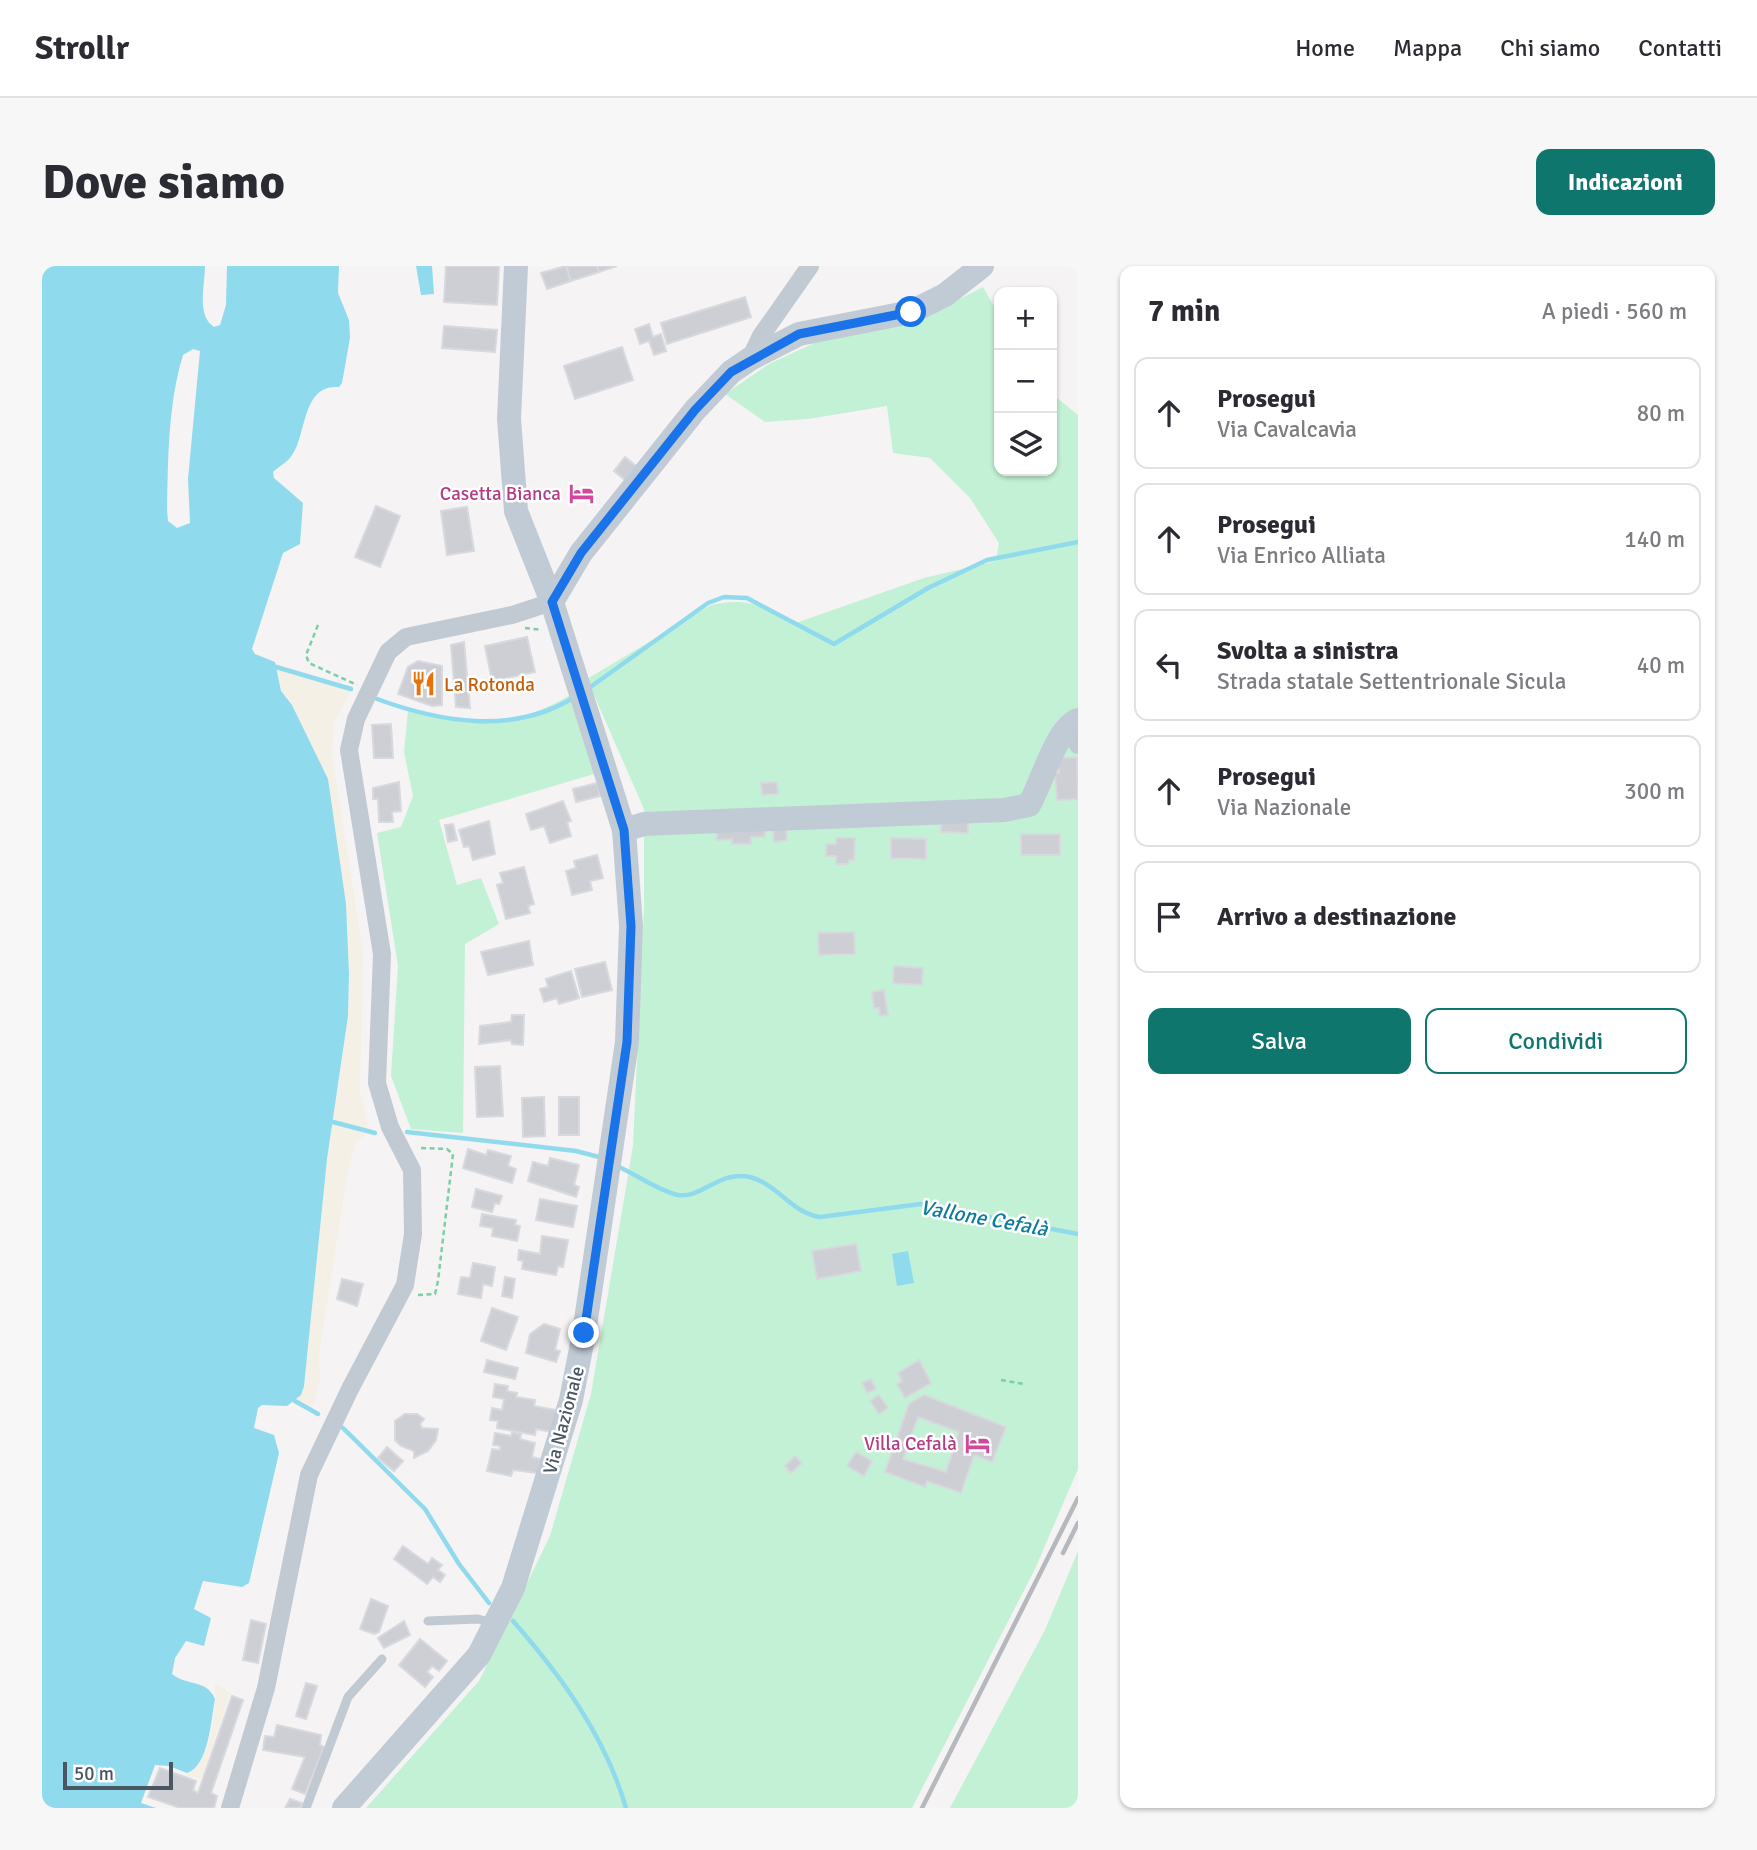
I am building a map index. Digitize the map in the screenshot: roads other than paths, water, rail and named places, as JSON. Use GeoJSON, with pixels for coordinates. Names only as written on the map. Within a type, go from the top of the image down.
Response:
{"type":"FeatureCollection","features":[{"type":"Feature","properties":{"kind":"main road","name":"Via Nazionale"},"geometry":{"type":"LineString","coordinates":[[344,1808],[466,1670],[497,1624],[513,1588],[572,1400],[627,1042],[631,926],[624,830],[556,613],[519,525],[514,496],[509,419],[516,266]]}},
{"type":"Feature","properties":{"kind":"main road"},"geometry":{"type":"LineString","coordinates":[[556,613],[581,553],[695,410],[731,372],[799,334],[911,312],[944,295],[982,266]]}},
{"type":"Feature","properties":{"kind":"main road"},"geometry":{"type":"LineString","coordinates":[[624,830],[644,824],[1017,808],[1029,805],[1057,741],[1074,731]]}},
{"type":"Feature","properties":{"kind":"street"},"geometry":{"type":"LineString","coordinates":[[750,359],[761,336],[810,266]]}},
{"type":"Feature","properties":{"kind":"street"},"geometry":{"type":"LineString","coordinates":[[230,1808],[267,1688],[309,1475],[350,1389],[405,1285],[413,1234],[412,1170],[390,1127],[377,1083],[382,954],[349,750],[356,719],[388,652],[406,637],[512,615],[556,613]]}},
{"type":"Feature","properties":{"kind":"lane"},"geometry":{"type":"LineString","coordinates":[[428,1621],[478,1619],[497,1624]]}},
{"type":"Feature","properties":{"kind":"lane"},"geometry":{"type":"LineString","coordinates":[[306,1808],[348,1697],[382,1660]]}},
{"type":"Feature","properties":{"kind":"water"},"geometry":{"type":"Polygon","coordinates":[[[42,266],[205,266],[203,308],[208,322],[214,327],[220,325],[226,305],[227,266],[339,266],[338,293],[349,320],[350,338],[342,383],[339,387],[326,388],[317,394],[311,403],[296,449],[288,460],[273,472],[274,478],[303,503],[300,544],[283,553],[252,649],[255,654],[275,662],[281,691],[292,705],[328,779],[346,904],[348,1016],[327,1159],[304,1386],[301,1395],[287,1406],[262,1405],[258,1408],[254,1428],[274,1435],[279,1453],[249,1583],[242,1587],[203,1581],[194,1609],[211,1618],[204,1646],[186,1641],[175,1658],[172,1674],[202,1685],[215,1699],[208,1741],[200,1761],[187,1773],[169,1766],[155,1765],[141,1803],[156,1808],[42,1808],[42,266]],[[193,349],[183,355],[174,393],[167,510],[168,521],[177,528],[190,523],[188,479],[200,351],[193,349]]]}},
{"type":"Feature","properties":{"kind":"water"},"geometry":{"type":"Polygon","coordinates":[[[416,266],[432,266],[434,294],[421,295],[416,266]]]}},
{"type":"Feature","properties":{"kind":"water"},"geometry":{"type":"Polygon","coordinates":[[[908,1251],[914,1283],[897,1286],[892,1254],[908,1251]]]}},
{"type":"Feature","properties":{"kind":"waterway"},"geometry":{"type":"LineString","coordinates":[[589,688],[708,603],[724,597],[747,598],[834,644],[928,588],[987,560],[1078,542]]}},
{"type":"Feature","properties":{"kind":"waterway"},"geometry":{"type":"LineString","coordinates":[[276,667],[351,689]]}},
{"type":"Feature","properties":{"kind":"waterway"},"geometry":{"type":"LineString","coordinates":[[377,699],[451,719],[501,721],[550,710],[573,698]]}},
{"type":"Feature","properties":{"kind":"waterway","name":"Vallone Cefalà"},"geometry":{"type":"LineString","coordinates":[[333,1122],[375,1133]]}},
{"type":"Feature","properties":{"kind":"waterway","name":"Vallone Cefalà"},"geometry":{"type":"LineString","coordinates":[[407,1132],[576,1151],[599,1157]]}},
{"type":"Feature","properties":{"kind":"waterway","name":"Vallone Cefalà"},"geometry":{"type":"LineString","coordinates":[[619,1167],[678,1195],[695,1193],[729,1177],[750,1177],[769,1186],[800,1210],[820,1217],[921,1204],[1078,1234]]}},
{"type":"Feature","properties":{"kind":"waterway"},"geometry":{"type":"LineString","coordinates":[[295,1401],[318,1414]]}},
{"type":"Feature","properties":{"kind":"waterway"},"geometry":{"type":"LineString","coordinates":[[343,1428],[425,1509],[459,1564],[489,1603]]}},
{"type":"Feature","properties":{"kind":"waterway"},"geometry":{"type":"LineString","coordinates":[[513,1621],[580,1708],[606,1756],[626,1808]]}},
{"type":"Feature","properties":{"kind":"railway"},"geometry":{"type":"LineString","coordinates":[[922,1808],[1078,1498]]}},
{"type":"Feature","properties":{"kind":"railway"},"geometry":{"type":"LineString","coordinates":[[1063,1553],[1078,1523]]}},
{"type":"Feature","properties":{"kind":"place","name":"Casetta Bianca"},"geometry":{"type":"Point","coordinates":[581,493]}},
{"type":"Feature","properties":{"kind":"place","name":"La Rotonda"},"geometry":{"type":"Point","coordinates":[424,684]}},
{"type":"Feature","properties":{"kind":"place","name":"Villa Cefalà"},"geometry":{"type":"Point","coordinates":[977,1443]}}]}
